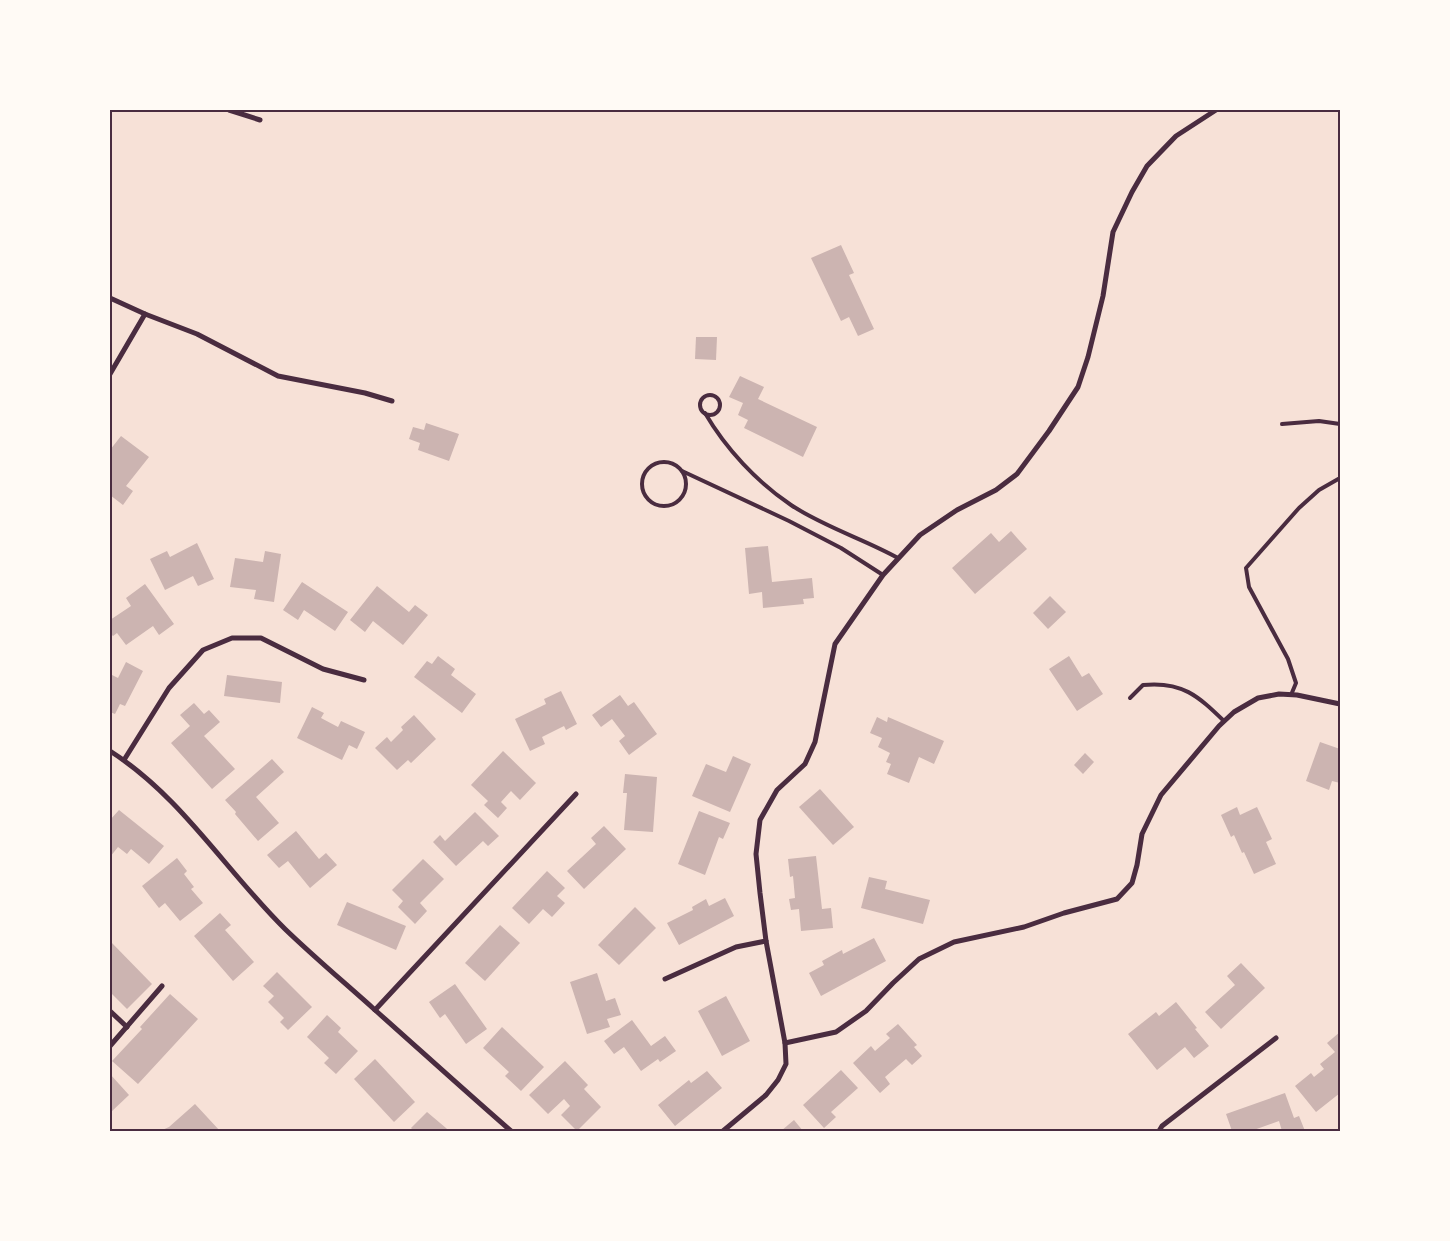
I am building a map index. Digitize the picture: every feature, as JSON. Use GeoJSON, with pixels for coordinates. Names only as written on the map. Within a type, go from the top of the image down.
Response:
{"type":"FeatureCollection","features":[{"type":"Feature","properties":{"kind":"street"},"geometry":{"type":"LineString","coordinates":[[228,110],[260,120]]}},
{"type":"Feature","properties":{"kind":"street"},"geometry":{"type":"LineString","coordinates":[[723,1131],[766,1095],[778,1080],[786,1064],[786,1043],[766,941],[756,854],[760,820],[777,790],[805,764],[815,742],[835,644],[883,574],[920,535],[957,510],[996,490],[1017,474],[1049,431],[1078,387],[1088,357],[1103,296],[1113,232],[1132,192],[1147,166],[1176,136],[1216,110]]}},
{"type":"Feature","properties":{"kind":"street"},"geometry":{"type":"LineString","coordinates":[[110,298],[197,334],[278,376],[365,393],[392,401]]}},
{"type":"Feature","properties":{"kind":"street"},"geometry":{"type":"LineString","coordinates":[[110,374],[145,314]]}},
{"type":"Feature","properties":{"kind":"street"},"geometry":{"type":"LineString","coordinates":[[124,760],[168,688],[203,650],[232,638],[262,638],[324,669],[364,680]]}},
{"type":"Feature","properties":{"kind":"street"},"geometry":{"type":"LineString","coordinates":[[786,1043],[836,1032],[866,1011],[919,959],[954,942],[1024,927],[1117,898],[1132,883],[1142,834],[1161,795],[1224,721],[1234,712],[1258,698],[1278,694],[1340,704]]}},
{"type":"Feature","properties":{"kind":"street"},"geometry":{"type":"LineString","coordinates":[[110,752],[124,760],[168,798],[285,928],[510,1131]]}},
{"type":"Feature","properties":{"kind":"street"},"geometry":{"type":"LineString","coordinates":[[375,1010],[576,794]]}},
{"type":"Feature","properties":{"kind":"street"},"geometry":{"type":"LineString","coordinates":[[666,979],[736,947],[766,941]]}},
{"type":"Feature","properties":{"kind":"street"},"geometry":{"type":"LineString","coordinates":[[110,1046],[162,986]]}},
{"type":"Feature","properties":{"kind":"street"},"geometry":{"type":"LineString","coordinates":[[110,1011],[127,1027]]}},
{"type":"Feature","properties":{"kind":"street"},"geometry":{"type":"LineString","coordinates":[[1159,1131],[1162,1126],[1203,1093],[1276,1038]]}},
{"type":"Feature","properties":{"kind":"lane"},"geometry":{"type":"LineString","coordinates":[[705,413],[712,414],[719,408],[719,401],[714,396],[705,396],[701,400],[700,406],[717,432],[749,471],[792,505],[898,558]]}},
{"type":"Feature","properties":{"kind":"lane"},"geometry":{"type":"LineString","coordinates":[[1282,424],[1319,421],[1340,424]]}},
{"type":"Feature","properties":{"kind":"lane"},"geometry":{"type":"LineString","coordinates":[[682,470],[687,484],[686,491],[678,502],[664,507],[651,503],[642,490],[643,475],[654,464],[669,462],[682,470],[789,520],[841,548],[883,574]]}},
{"type":"Feature","properties":{"kind":"lane"},"geometry":{"type":"LineString","coordinates":[[1291,695],[1296,683],[1288,659],[1249,587],[1246,568],[1299,508],[1319,490],[1340,478]]}},
{"type":"Feature","properties":{"kind":"lane"},"geometry":{"type":"LineString","coordinates":[[1130,698],[1143,685],[1179,687],[1200,698],[1224,721]]}},
{"type":"Feature","properties":{"kind":"building"},"geometry":{"type":"Polygon","coordinates":[[[841,245],[854,273],[849,275],[874,329],[858,336],[849,317],[841,321],[811,258],[841,245]]]}},
{"type":"Feature","properties":{"kind":"building"},"geometry":{"type":"Polygon","coordinates":[[[696,337],[717,337],[716,360],[695,359],[696,337]]]}},
{"type":"Feature","properties":{"kind":"building"},"geometry":{"type":"Polygon","coordinates":[[[740,376],[764,387],[758,399],[817,427],[803,457],[744,428],[748,420],[738,415],[743,403],[729,397],[740,376]]]}},
{"type":"Feature","properties":{"kind":"building"},"geometry":{"type":"Polygon","coordinates":[[[426,423],[459,434],[449,461],[418,450],[420,443],[409,439],[413,427],[424,430],[426,423]]]}},
{"type":"Feature","properties":{"kind":"building"},"geometry":{"type":"Polygon","coordinates":[[[121,436],[149,457],[126,486],[133,491],[123,505],[110,495],[110,450],[121,436]]]}},
{"type":"Feature","properties":{"kind":"building"},"geometry":{"type":"Polygon","coordinates":[[[1011,531],[1027,549],[975,594],[952,568],[991,533],[999,542],[1011,531]]]}},
{"type":"Feature","properties":{"kind":"building"},"geometry":{"type":"Polygon","coordinates":[[[197,543],[214,579],[198,586],[193,576],[165,590],[150,559],[167,551],[170,557],[197,543]]]}},
{"type":"Feature","properties":{"kind":"building"},"geometry":{"type":"Polygon","coordinates":[[[768,546],[772,582],[812,578],[814,598],[803,599],[804,604],[763,608],[762,592],[749,594],[745,548],[768,546]]]}},
{"type":"Feature","properties":{"kind":"building"},"geometry":{"type":"Polygon","coordinates":[[[265,551],[281,554],[274,602],[254,599],[256,590],[230,587],[235,558],[263,562],[265,551]]]}},
{"type":"Feature","properties":{"kind":"building"},"geometry":{"type":"Polygon","coordinates":[[[302,582],[348,612],[335,631],[304,610],[298,620],[283,610],[302,582]]]}},
{"type":"Feature","properties":{"kind":"building"},"geometry":{"type":"Polygon","coordinates":[[[145,584],[174,624],[159,635],[153,626],[126,645],[117,633],[113,636],[110,633],[110,620],[131,606],[126,598],[145,584]]]}},
{"type":"Feature","properties":{"kind":"building"},"geometry":{"type":"Polygon","coordinates":[[[377,586],[409,612],[415,605],[428,615],[403,645],[373,621],[365,632],[350,620],[377,586]]]}},
{"type":"Feature","properties":{"kind":"building"},"geometry":{"type":"Polygon","coordinates":[[[1050,596],[1066,612],[1048,629],[1033,613],[1050,596]]]}},
{"type":"Feature","properties":{"kind":"building"},"geometry":{"type":"Polygon","coordinates":[[[438,656],[455,669],[451,675],[476,694],[462,713],[414,677],[427,661],[432,664],[438,656]]]}},
{"type":"Feature","properties":{"kind":"building"},"geometry":{"type":"Polygon","coordinates":[[[1069,656],[1082,677],[1089,673],[1103,694],[1077,711],[1049,669],[1069,656]]]}},
{"type":"Feature","properties":{"kind":"building"},"geometry":{"type":"Polygon","coordinates":[[[126,662],[143,671],[125,706],[120,704],[115,714],[110,712],[110,674],[118,678],[126,662]]]}},
{"type":"Feature","properties":{"kind":"building"},"geometry":{"type":"Polygon","coordinates":[[[227,675],[282,682],[280,703],[224,696],[227,675]]]}},
{"type":"Feature","properties":{"kind":"building"},"geometry":{"type":"Polygon","coordinates":[[[561,691],[577,724],[566,730],[564,726],[542,737],[545,744],[530,751],[515,719],[546,704],[544,699],[561,691]]]}},
{"type":"Feature","properties":{"kind":"building"},"geometry":{"type":"Polygon","coordinates":[[[620,695],[628,706],[634,702],[657,734],[629,755],[619,741],[625,736],[612,719],[601,727],[592,715],[620,695]]]}},
{"type":"Feature","properties":{"kind":"building"},"geometry":{"type":"Polygon","coordinates":[[[194,703],[204,714],[209,710],[220,722],[204,736],[235,769],[212,789],[171,743],[190,726],[180,715],[194,703]]]}},
{"type":"Feature","properties":{"kind":"building"},"geometry":{"type":"Polygon","coordinates":[[[312,707],[324,713],[321,718],[338,727],[341,721],[365,732],[357,749],[349,745],[342,760],[297,738],[312,707]]]}},
{"type":"Feature","properties":{"kind":"building"},"geometry":{"type":"Polygon","coordinates":[[[414,715],[436,739],[411,763],[408,760],[397,770],[375,748],[387,737],[391,742],[403,730],[401,727],[414,715]]]}},
{"type":"Feature","properties":{"kind":"building"},"geometry":{"type":"Polygon","coordinates":[[[877,717],[887,722],[888,717],[944,741],[934,764],[919,757],[909,783],[887,774],[891,764],[886,762],[890,753],[878,747],[882,738],[870,733],[877,717]]]}},
{"type":"Feature","properties":{"kind":"building"},"geometry":{"type":"Polygon","coordinates":[[[1320,742],[1340,749],[1340,783],[1332,781],[1329,790],[1306,781],[1320,742]]]}},
{"type":"Feature","properties":{"kind":"building"},"geometry":{"type":"Polygon","coordinates":[[[503,751],[536,783],[520,800],[511,791],[501,802],[507,808],[498,818],[484,805],[488,801],[471,785],[503,751]]]}},
{"type":"Feature","properties":{"kind":"building"},"geometry":{"type":"Polygon","coordinates":[[[1085,753],[1094,762],[1083,774],[1074,765],[1085,753]]]}},
{"type":"Feature","properties":{"kind":"building"},"geometry":{"type":"Polygon","coordinates":[[[733,756],[751,764],[730,812],[692,796],[706,764],[726,772],[733,756]]]}},
{"type":"Feature","properties":{"kind":"building"},"geometry":{"type":"Polygon","coordinates":[[[272,759],[284,772],[256,797],[279,823],[258,841],[225,800],[272,759]]]}},
{"type":"Feature","properties":{"kind":"building"},"geometry":{"type":"Polygon","coordinates":[[[625,774],[657,777],[653,832],[624,830],[627,793],[623,793],[625,774]]]}},
{"type":"Feature","properties":{"kind":"building"},"geometry":{"type":"Polygon","coordinates":[[[820,789],[854,827],[833,845],[799,807],[820,789]]]}},
{"type":"Feature","properties":{"kind":"building"},"geometry":{"type":"Polygon","coordinates":[[[1237,807],[1240,815],[1257,807],[1272,839],[1266,842],[1276,864],[1254,874],[1234,835],[1231,837],[1221,815],[1237,807]]]}},
{"type":"Feature","properties":{"kind":"building"},"geometry":{"type":"Polygon","coordinates":[[[119,810],[164,846],[149,864],[131,849],[127,854],[118,847],[110,857],[110,820],[119,810]]]}},
{"type":"Feature","properties":{"kind":"building"},"geometry":{"type":"Polygon","coordinates":[[[699,811],[730,823],[723,839],[719,837],[705,875],[678,864],[699,811]]]}},
{"type":"Feature","properties":{"kind":"building"},"geometry":{"type":"Polygon","coordinates":[[[475,812],[499,836],[488,846],[483,841],[456,866],[433,842],[440,835],[445,841],[475,812]]]}},
{"type":"Feature","properties":{"kind":"building"},"geometry":{"type":"Polygon","coordinates":[[[604,826],[626,849],[584,889],[567,871],[596,844],[591,838],[604,826]]]}},
{"type":"Feature","properties":{"kind":"building"},"geometry":{"type":"Polygon","coordinates":[[[296,831],[319,859],[326,853],[337,865],[310,888],[288,861],[279,868],[267,855],[296,831]]]}},
{"type":"Feature","properties":{"kind":"building"},"geometry":{"type":"Polygon","coordinates":[[[816,856],[822,909],[831,908],[833,928],[801,931],[799,909],[791,910],[789,899],[795,898],[793,876],[790,877],[788,859],[816,856]]]}},
{"type":"Feature","properties":{"kind":"building"},"geometry":{"type":"Polygon","coordinates":[[[177,858],[187,871],[184,874],[194,887],[191,889],[203,903],[180,921],[165,903],[159,908],[142,886],[177,858]]]}},
{"type":"Feature","properties":{"kind":"building"},"geometry":{"type":"Polygon","coordinates":[[[423,859],[444,879],[420,903],[427,911],[415,924],[398,907],[403,901],[392,890],[423,859]]]}},
{"type":"Feature","properties":{"kind":"building"},"geometry":{"type":"Polygon","coordinates":[[[547,871],[565,888],[557,896],[565,903],[552,917],[543,909],[529,924],[512,908],[547,871]]]}},
{"type":"Feature","properties":{"kind":"building"},"geometry":{"type":"Polygon","coordinates":[[[869,877],[887,881],[885,889],[930,900],[923,924],[861,908],[869,877]]]}},
{"type":"Feature","properties":{"kind":"building"},"geometry":{"type":"Polygon","coordinates":[[[725,898],[734,916],[679,945],[667,923],[693,910],[692,907],[706,899],[709,906],[725,898]]]}},
{"type":"Feature","properties":{"kind":"building"},"geometry":{"type":"Polygon","coordinates":[[[347,902],[406,926],[396,950],[337,925],[347,902]]]}},
{"type":"Feature","properties":{"kind":"building"},"geometry":{"type":"Polygon","coordinates":[[[635,907],[656,928],[619,965],[598,945],[635,907]]]}},
{"type":"Feature","properties":{"kind":"building"},"geometry":{"type":"Polygon","coordinates":[[[220,913],[231,925],[225,930],[254,962],[233,981],[194,936],[220,913]]]}},
{"type":"Feature","properties":{"kind":"building"},"geometry":{"type":"Polygon","coordinates":[[[500,925],[520,943],[485,981],[465,963],[500,925]]]}},
{"type":"Feature","properties":{"kind":"building"},"geometry":{"type":"Polygon","coordinates":[[[874,938],[886,961],[821,996],[809,973],[824,965],[822,961],[842,950],[843,954],[874,938]]]}},
{"type":"Feature","properties":{"kind":"building"},"geometry":{"type":"Polygon","coordinates":[[[110,941],[152,984],[127,1009],[110,992],[110,941]]]}},
{"type":"Feature","properties":{"kind":"building"},"geometry":{"type":"Polygon","coordinates":[[[1241,963],[1265,988],[1221,1029],[1205,1012],[1235,985],[1227,976],[1241,963]]]}},
{"type":"Feature","properties":{"kind":"building"},"geometry":{"type":"Polygon","coordinates":[[[277,972],[312,1007],[288,1030],[280,1022],[284,1018],[268,1002],[274,996],[263,986],[277,972]]]}},
{"type":"Feature","properties":{"kind":"building"},"geometry":{"type":"Polygon","coordinates":[[[597,973],[606,1001],[615,998],[621,1015],[607,1019],[610,1027],[587,1034],[570,982],[597,973]]]}},
{"type":"Feature","properties":{"kind":"building"},"geometry":{"type":"Polygon","coordinates":[[[455,984],[487,1029],[466,1044],[445,1014],[440,1018],[429,1002],[455,984]]]}},
{"type":"Feature","properties":{"kind":"building"},"geometry":{"type":"Polygon","coordinates":[[[170,994],[198,1019],[138,1084],[112,1061],[142,1029],[140,1027],[170,994]]]}},
{"type":"Feature","properties":{"kind":"building"},"geometry":{"type":"Polygon","coordinates":[[[726,996],[750,1041],[722,1056],[698,1011],[726,996]]]}},
{"type":"Feature","properties":{"kind":"building"},"geometry":{"type":"Polygon","coordinates":[[[1176,1002],[1209,1046],[1194,1058],[1185,1047],[1157,1070],[1128,1034],[1156,1012],[1159,1016],[1176,1002]]]}},
{"type":"Feature","properties":{"kind":"building"},"geometry":{"type":"Polygon","coordinates":[[[327,1015],[341,1028],[338,1032],[358,1051],[336,1074],[324,1063],[329,1058],[307,1037],[327,1015]]]}},
{"type":"Feature","properties":{"kind":"building"},"geometry":{"type":"Polygon","coordinates":[[[632,1020],[651,1046],[665,1036],[676,1051],[660,1062],[658,1059],[641,1071],[624,1047],[614,1054],[604,1041],[632,1020]]]}},
{"type":"Feature","properties":{"kind":"building"},"geometry":{"type":"Polygon","coordinates":[[[898,1024],[917,1045],[914,1047],[922,1056],[912,1065],[906,1059],[885,1077],[890,1084],[880,1093],[853,1063],[871,1046],[875,1051],[890,1038],[886,1034],[898,1024]]]}},
{"type":"Feature","properties":{"kind":"building"},"geometry":{"type":"Polygon","coordinates":[[[502,1027],[544,1067],[521,1091],[505,1076],[509,1072],[483,1048],[502,1027]]]}},
{"type":"Feature","properties":{"kind":"building"},"geometry":{"type":"Polygon","coordinates":[[[1340,1032],[1340,1093],[1316,1112],[1295,1086],[1311,1073],[1314,1077],[1324,1069],[1320,1064],[1335,1052],[1327,1043],[1340,1032]]]}},
{"type":"Feature","properties":{"kind":"building"},"geometry":{"type":"Polygon","coordinates":[[[375,1059],[415,1102],[394,1122],[354,1079],[375,1059]]]}},
{"type":"Feature","properties":{"kind":"building"},"geometry":{"type":"Polygon","coordinates":[[[565,1061],[588,1085],[584,1089],[601,1107],[577,1131],[561,1115],[570,1106],[564,1099],[548,1114],[529,1095],[565,1061]]]}},
{"type":"Feature","properties":{"kind":"building"},"geometry":{"type":"Polygon","coordinates":[[[841,1070],[858,1088],[831,1112],[836,1117],[824,1128],[803,1105],[841,1070]]]}},
{"type":"Feature","properties":{"kind":"building"},"geometry":{"type":"Polygon","coordinates":[[[707,1071],[722,1088],[675,1126],[658,1105],[689,1080],[691,1083],[707,1071]]]}},
{"type":"Feature","properties":{"kind":"building"},"geometry":{"type":"Polygon","coordinates":[[[110,1074],[129,1095],[110,1113],[110,1074]]]}},
{"type":"Feature","properties":{"kind":"building"},"geometry":{"type":"Polygon","coordinates":[[[1285,1093],[1294,1118],[1299,1116],[1305,1131],[1282,1131],[1279,1121],[1251,1131],[1232,1131],[1226,1114],[1285,1093]]]}},
{"type":"Feature","properties":{"kind":"building"},"geometry":{"type":"Polygon","coordinates":[[[195,1104],[220,1131],[160,1131],[169,1127],[195,1104]]]}},
{"type":"Feature","properties":{"kind":"building"},"geometry":{"type":"Polygon","coordinates":[[[427,1112],[449,1131],[414,1131],[411,1128],[427,1112]]]}},
{"type":"Feature","properties":{"kind":"building"},"geometry":{"type":"Polygon","coordinates":[[[794,1120],[803,1131],[781,1131],[794,1120]]]}}]}
